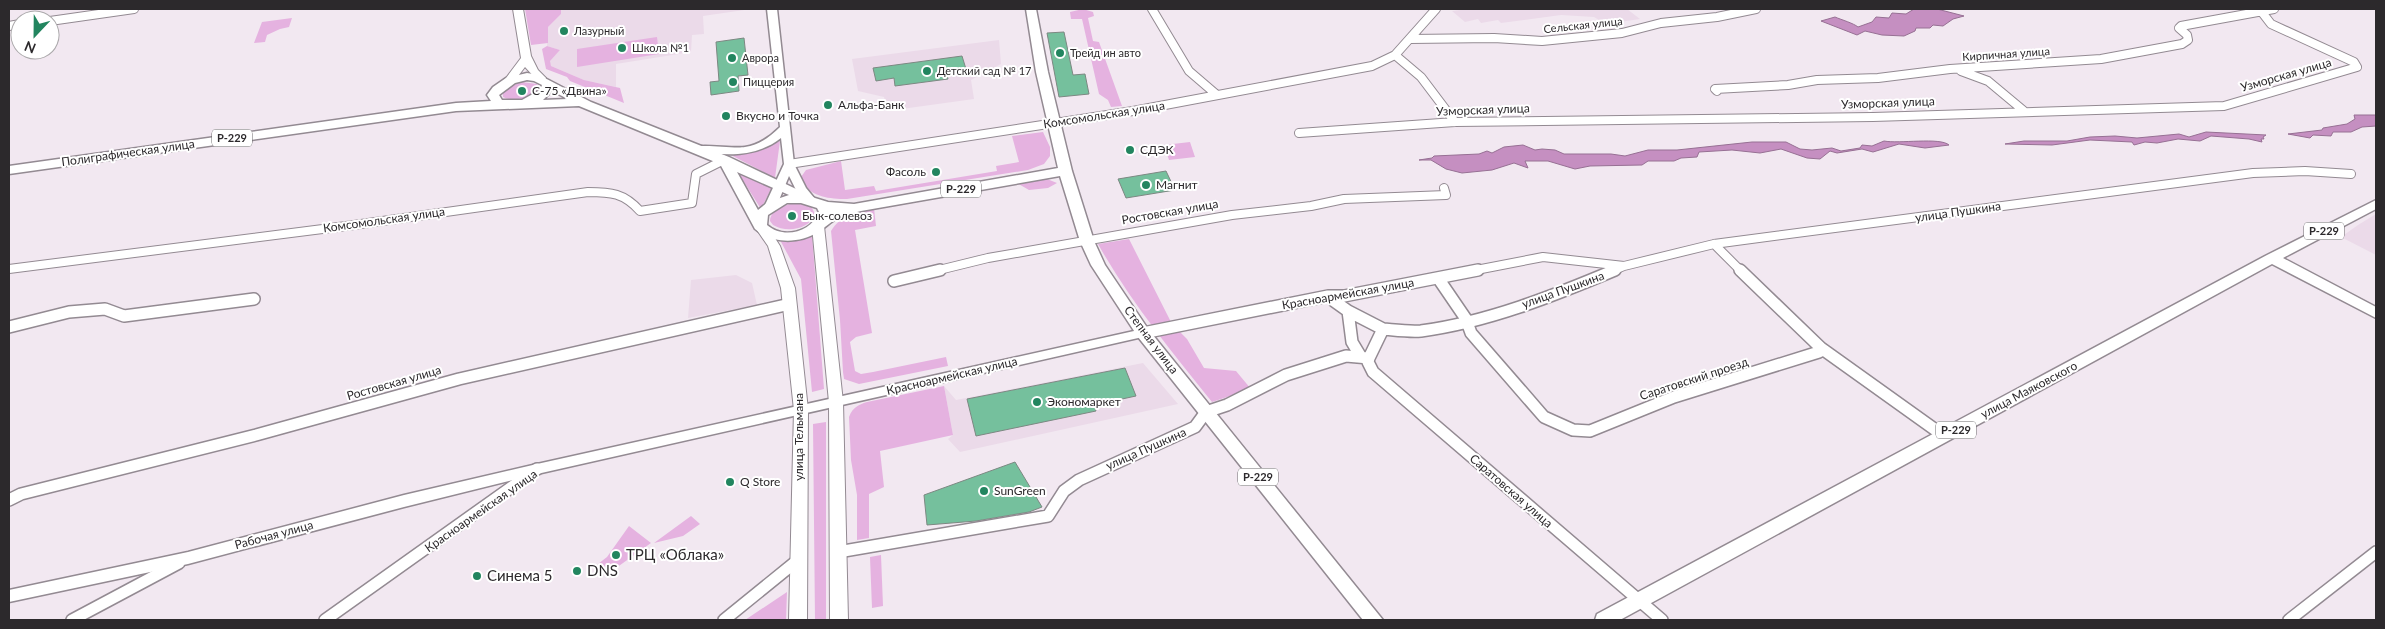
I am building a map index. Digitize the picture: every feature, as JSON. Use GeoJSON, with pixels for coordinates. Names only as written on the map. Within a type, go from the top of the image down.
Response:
{"type":"FeatureCollection","features":[{"type":"Feature","properties":{"kind":"main road"},"geometry":{"type":"LineString","coordinates":[[518,9],[526,58],[531,70],[544,81]]}},
{"type":"Feature","properties":{"kind":"main road","name":"Степная улица"},"geometry":{"type":"LineString","coordinates":[[1031,9],[1042,72],[1065,171],[1087,240],[1098,264],[1143,333],[1374,620]]}},
{"type":"Feature","properties":{"kind":"main road"},"geometry":{"type":"LineString","coordinates":[[508,82],[526,58]]}},
{"type":"Feature","properties":{"kind":"main road","name":"Полиграфическая улица"},"geometry":{"type":"LineString","coordinates":[[456,107],[495,90],[508,82],[523,78],[544,81],[587,105],[724,160],[816,202]]}},
{"type":"Feature","properties":{"kind":"main road","name":"Полиграфическая улица"},"geometry":{"type":"LineString","coordinates":[[525,103],[543,94],[547,89],[544,81]]}},
{"type":"Feature","properties":{"kind":"main road"},"geometry":{"type":"LineString","coordinates":[[495,90],[494,98],[498,102],[509,104]]}},
{"type":"Feature","properties":{"kind":"main road","name":"Полиграфическая улица"},"geometry":{"type":"LineString","coordinates":[[9,170],[456,107],[556,102],[587,105]]}},
{"type":"Feature","properties":{"kind":"main road"},"geometry":{"type":"LineString","coordinates":[[724,160],[761,228]]}},
{"type":"Feature","properties":{"kind":"main road","name":"Р-229"},"geometry":{"type":"LineString","coordinates":[[761,228],[778,236],[789,237],[808,232],[834,215],[858,207],[1065,171]]}},
{"type":"Feature","properties":{"kind":"main road","name":"Р-229"},"geometry":{"type":"LineString","coordinates":[[771,205],[789,199],[858,207]]}},
{"type":"Feature","properties":{"kind":"main road"},"geometry":{"type":"LineString","coordinates":[[816,202],[826,212],[820,224],[836,402],[840,620]]}},
{"type":"Feature","properties":{"kind":"main road","name":"улица Маяковского"},"geometry":{"type":"LineString","coordinates":[[1604,620],[2272,258],[2376,204]]}},
{"type":"Feature","properties":{"kind":"main road"},"geometry":{"type":"LineString","coordinates":[[761,228],[759,218],[771,205]]}},
{"type":"Feature","properties":{"kind":"main road","name":"улица Тельмана"},"geometry":{"type":"LineString","coordinates":[[761,228],[774,246],[788,288],[801,410],[798,620]]}},
{"type":"Feature","properties":{"kind":"main road"},"geometry":{"type":"LineString","coordinates":[[2272,258],[2376,313]]}},
{"type":"Feature","properties":{"kind":"street"},"geometry":{"type":"LineString","coordinates":[[60,20],[134,9]]}},
{"type":"Feature","properties":{"kind":"street"},"geometry":{"type":"LineString","coordinates":[[772,9],[789,164],[801,188],[816,202]]}},
{"type":"Feature","properties":{"kind":"street"},"geometry":{"type":"LineString","coordinates":[[1031,9],[1036,9]]}},
{"type":"Feature","properties":{"kind":"street"},"geometry":{"type":"LineString","coordinates":[[1152,9],[1189,71],[1217,95]]}},
{"type":"Feature","properties":{"kind":"street","name":"Комсомольская улица"},"geometry":{"type":"LineString","coordinates":[[789,164],[1054,123],[1372,66],[1395,55],[1436,9]]}},
{"type":"Feature","properties":{"kind":"street","name":"Сельская улица"},"geometry":{"type":"LineString","coordinates":[[1410,39],[1494,38],[1542,41],[1622,33],[1661,23],[1717,17],[1756,9]]}},
{"type":"Feature","properties":{"kind":"street","name":"Кирпичная улица"},"geometry":{"type":"LineString","coordinates":[[1717,91],[1715,88],[1788,85],[1817,80],[1878,78],[1950,69],[2101,59],[2182,44],[2188,40],[2187,35],[2179,28],[2181,26],[2274,9]]}},
{"type":"Feature","properties":{"kind":"street","name":"Узморская улица"},"geometry":{"type":"LineString","coordinates":[[1299,133],[1455,122],[1863,117],[2224,106],[2357,67],[2354,62],[2271,24],[2264,18],[2261,11]]}},
{"type":"Feature","properties":{"kind":"street"},"geometry":{"type":"LineString","coordinates":[[1395,55],[1406,62],[1424,79],[1455,122]]}},
{"type":"Feature","properties":{"kind":"street"},"geometry":{"type":"LineString","coordinates":[[1950,69],[1972,74],[1988,81],[2024,111]]}},
{"type":"Feature","properties":{"kind":"street"},"geometry":{"type":"LineString","coordinates":[[691,147],[712,151],[749,150],[772,141],[784,130]]}},
{"type":"Feature","properties":{"kind":"street","name":"Комсомольская улица"},"geometry":{"type":"LineString","coordinates":[[9,269],[354,225],[588,192],[616,192],[628,197],[640,211],[692,203],[696,174],[724,160]]}},
{"type":"Feature","properties":{"kind":"street"},"geometry":{"type":"LineString","coordinates":[[771,205],[789,164]]}},
{"type":"Feature","properties":{"kind":"street","name":"улица Пушкина"},"geometry":{"type":"LineString","coordinates":[[1383,329],[1420,331],[1488,316],[1558,294],[1624,266],[1714,244],[2253,173],[2305,172],[2351,174]]}},
{"type":"Feature","properties":{"kind":"street","name":"Ростовская улица"},"geometry":{"type":"LineString","coordinates":[[894,281],[988,258],[1232,215],[1311,206],[1344,199],[1446,195],[1444,188]]}},
{"type":"Feature","properties":{"kind":"street"},"geometry":{"type":"LineString","coordinates":[[1714,244],[1821,348],[1944,436]]}},
{"type":"Feature","properties":{"kind":"street","name":"Красноармейская улица"},"geometry":{"type":"LineString","coordinates":[[326,620],[538,469],[1143,333],[1332,296],[1344,296],[1543,257],[1624,266]]}},
{"type":"Feature","properties":{"kind":"street","name":"Саратовский проезд"},"geometry":{"type":"LineString","coordinates":[[1438,278],[1466,320],[1471,334],[1544,417],[1572,430],[1590,431],[1674,396],[1819,352],[1821,348]]}},
{"type":"Feature","properties":{"kind":"street"},"geometry":{"type":"LineString","coordinates":[[1332,296],[1334,301],[1348,311],[1383,329],[1365,357]]}},
{"type":"Feature","properties":{"kind":"street"},"geometry":{"type":"LineString","coordinates":[[9,327],[69,312],[105,309],[124,316],[254,299]]}},
{"type":"Feature","properties":{"kind":"street","name":"Ростовская улица"},"geometry":{"type":"LineString","coordinates":[[9,500],[20,494],[256,436],[459,379],[790,304]]}},
{"type":"Feature","properties":{"kind":"street","name":"Саратовская улица"},"geometry":{"type":"LineString","coordinates":[[1348,311],[1350,337],[1354,351],[1365,357],[1373,372],[1662,620]]}},
{"type":"Feature","properties":{"kind":"street","name":"улица Пушкина"},"geometry":{"type":"LineString","coordinates":[[838,552],[1048,516],[1064,491],[1079,480],[1196,427],[1206,412],[1227,405],[1286,375],[1346,356],[1365,357]]}},
{"type":"Feature","properties":{"kind":"street","name":"Рабочая улица"},"geometry":{"type":"LineString","coordinates":[[9,596],[188,558],[404,501],[538,469]]}},
{"type":"Feature","properties":{"kind":"street"},"geometry":{"type":"LineString","coordinates":[[2290,620],[2376,552]]}},
{"type":"Feature","properties":{"kind":"street"},"geometry":{"type":"LineString","coordinates":[[72,620],[188,558]]}},
{"type":"Feature","properties":{"kind":"street"},"geometry":{"type":"LineString","coordinates":[[724,620],[798,560]]}},
{"type":"Feature","properties":{"kind":"shaded area"},"geometry":{"type":"Polygon","coordinates":[[[525,9],[561,9],[561,14],[548,27],[548,43],[531,45],[525,9]]]}},
{"type":"Feature","properties":{"kind":"shaded area","name":"Школа №1"},"geometry":{"type":"Polygon","coordinates":[[[559,9],[751,9],[703,16],[704,34],[692,35],[691,52],[616,64],[616,87],[584,80],[551,66],[549,61],[560,50],[547,46],[548,27],[561,14],[559,9]]]}},
{"type":"Feature","properties":{"kind":"shaded area"},"geometry":{"type":"Polygon","coordinates":[[[1083,9],[1093,12],[1094,16],[1088,18],[1093,41],[1099,42],[1122,106],[1111,107],[1108,100],[1099,94],[1082,19],[1071,19],[1070,12],[1083,9]]]}},
{"type":"Feature","properties":{"kind":"shaded area"},"geometry":{"type":"Polygon","coordinates":[[[1469,9],[1627,9],[1640,19],[1606,24],[1594,17],[1561,15],[1501,23],[1498,20],[1481,23],[1478,19],[1465,22],[1452,11],[1469,9]]]}},
{"type":"Feature","properties":{"kind":"shaded area"},"geometry":{"type":"Polygon","coordinates":[[[1914,9],[1937,9],[1964,16],[1953,19],[1943,26],[1933,25],[1930,28],[1916,28],[1915,31],[1904,36],[1882,35],[1865,31],[1857,35],[1821,21],[1835,17],[1858,27],[1872,22],[1876,17],[1889,18],[1892,13],[1906,14],[1914,9]]]}},
{"type":"Feature","properties":{"kind":"shaded area"},"geometry":{"type":"Polygon","coordinates":[[[292,18],[289,27],[267,35],[265,42],[254,43],[262,22],[292,18]]]}},
{"type":"Feature","properties":{"kind":"shaded area"},"geometry":{"type":"Polygon","coordinates":[[[657,37],[659,54],[577,67],[577,49],[657,37]]]}},
{"type":"Feature","properties":{"kind":"shaded area"},"geometry":{"type":"Polygon","coordinates":[[[999,40],[1001,64],[971,80],[974,99],[887,111],[884,97],[858,91],[852,59],[999,40]]]}},
{"type":"Feature","properties":{"kind":"shaded area"},"geometry":{"type":"Polygon","coordinates":[[[547,46],[560,50],[550,61],[551,66],[584,80],[620,88],[624,103],[546,69],[542,49],[547,46]]]}},
{"type":"Feature","properties":{"kind":"shaded area"},"geometry":{"type":"Polygon","coordinates":[[[522,82],[537,84],[539,89],[523,99],[513,100],[503,97],[503,92],[508,87],[522,82]]]}},
{"type":"Feature","properties":{"kind":"shaded area"},"geometry":{"type":"Polygon","coordinates":[[[2354,115],[2376,115],[2376,126],[2362,127],[2351,132],[2333,132],[2331,136],[2313,135],[2310,138],[2288,134],[2322,130],[2323,128],[2347,124],[2355,119],[2354,115]]]}},
{"type":"Feature","properties":{"kind":"shaded area"},"geometry":{"type":"Polygon","coordinates":[[[1043,132],[1050,147],[1050,156],[1044,164],[1028,170],[847,199],[816,194],[802,183],[801,177],[806,170],[841,161],[845,190],[874,186],[876,191],[997,171],[996,166],[1019,162],[1012,136],[1043,132]]]}},
{"type":"Feature","properties":{"kind":"shaded area"},"geometry":{"type":"Polygon","coordinates":[[[2206,132],[2266,135],[2263,137],[2264,139],[2261,139],[2262,142],[2211,136],[2200,141],[2178,139],[2134,145],[2132,142],[2090,140],[2052,145],[2005,144],[2024,141],[2067,141],[2090,137],[2115,136],[2137,138],[2179,134],[2189,137],[2206,132]]]}},
{"type":"Feature","properties":{"kind":"shaded area"},"geometry":{"type":"Polygon","coordinates":[[[780,141],[775,178],[729,154],[758,151],[780,141]]]}},
{"type":"Feature","properties":{"kind":"shaded area"},"geometry":{"type":"Polygon","coordinates":[[[1884,141],[1937,141],[1949,145],[1925,148],[1899,144],[1873,152],[1862,149],[1837,153],[1830,151],[1820,159],[1807,158],[1781,149],[1760,153],[1732,150],[1699,152],[1697,157],[1681,158],[1674,161],[1648,161],[1642,165],[1590,166],[1575,169],[1548,161],[1525,161],[1528,168],[1514,163],[1492,170],[1462,173],[1446,169],[1431,160],[1419,160],[1434,156],[1479,154],[1487,151],[1492,153],[1504,147],[1523,145],[1535,150],[1555,150],[1564,154],[1611,154],[1625,156],[1648,150],[1677,150],[1752,142],[1786,142],[1800,149],[1832,148],[1841,151],[1860,148],[1862,145],[1872,146],[1884,141]]]}},
{"type":"Feature","properties":{"kind":"shaded area"},"geometry":{"type":"Polygon","coordinates":[[[1190,142],[1195,157],[1169,160],[1164,145],[1190,142]]]}},
{"type":"Feature","properties":{"kind":"shaded area"},"geometry":{"type":"Polygon","coordinates":[[[737,171],[772,187],[761,209],[737,171]]]}},
{"type":"Feature","properties":{"kind":"shaded area"},"geometry":{"type":"Polygon","coordinates":[[[1037,178],[1057,183],[1048,188],[1029,190],[1015,182],[1037,178]]]}},
{"type":"Feature","properties":{"kind":"shaded area"},"geometry":{"type":"Polygon","coordinates":[[[793,203],[806,204],[812,208],[815,214],[808,224],[803,227],[790,229],[773,225],[770,221],[775,211],[793,203]]]}},
{"type":"Feature","properties":{"kind":"shaded area"},"geometry":{"type":"Polygon","coordinates":[[[874,208],[876,226],[855,230],[872,333],[856,337],[850,342],[855,371],[861,374],[946,357],[948,366],[859,384],[844,379],[831,231],[844,217],[874,208]]]}},
{"type":"Feature","properties":{"kind":"shaded area"},"geometry":{"type":"Polygon","coordinates":[[[2376,214],[2376,255],[2341,237],[2358,225],[2376,214]]]}},
{"type":"Feature","properties":{"kind":"shaded area"},"geometry":{"type":"Polygon","coordinates":[[[812,234],[824,389],[812,392],[801,279],[780,240],[812,234]]]}},
{"type":"Feature","properties":{"kind":"shaded area"},"geometry":{"type":"Polygon","coordinates":[[[1129,239],[1172,324],[1187,339],[1204,368],[1236,371],[1251,389],[1212,402],[1137,306],[1098,244],[1129,239]]]}},
{"type":"Feature","properties":{"kind":"shaded area"},"geometry":{"type":"Polygon","coordinates":[[[736,275],[752,283],[757,305],[688,318],[691,280],[736,275]]]}},
{"type":"Feature","properties":{"kind":"shaded area"},"geometry":{"type":"Polygon","coordinates":[[[1143,363],[1178,404],[960,452],[948,439],[953,435],[944,386],[956,400],[1143,363]]]}},
{"type":"Feature","properties":{"kind":"shaded area"},"geometry":{"type":"Polygon","coordinates":[[[944,386],[953,435],[880,451],[884,487],[869,494],[869,538],[857,540],[857,495],[851,460],[849,417],[852,411],[867,402],[944,386]]]}},
{"type":"Feature","properties":{"kind":"shaded area"},"geometry":{"type":"Polygon","coordinates":[[[826,422],[826,620],[815,620],[813,424],[826,422]]]}},
{"type":"Feature","properties":{"kind":"shaded area"},"geometry":{"type":"Polygon","coordinates":[[[691,516],[700,524],[683,536],[654,543],[691,516]]]}},
{"type":"Feature","properties":{"kind":"shaded area"},"geometry":{"type":"Polygon","coordinates":[[[629,526],[651,543],[609,573],[598,564],[607,557],[629,526]]]}},
{"type":"Feature","properties":{"kind":"shaded area"},"geometry":{"type":"Polygon","coordinates":[[[881,555],[883,606],[872,608],[870,557],[881,555]]]}},
{"type":"Feature","properties":{"kind":"shaded area"},"geometry":{"type":"Polygon","coordinates":[[[787,592],[786,620],[745,620],[787,592]]]}},
{"type":"Feature","properties":{"kind":"building","name":"Трейд ин авто"},"geometry":{"type":"Polygon","coordinates":[[[1064,32],[1073,75],[1085,74],[1089,94],[1059,97],[1047,33],[1064,32]]]}},
{"type":"Feature","properties":{"kind":"building","name":"Аврора"},"geometry":{"type":"Polygon","coordinates":[[[744,38],[748,75],[738,76],[739,91],[711,95],[710,82],[719,81],[716,42],[744,38]]]}},
{"type":"Feature","properties":{"kind":"building","name":"Детский сад № 17"},"geometry":{"type":"Polygon","coordinates":[[[962,56],[966,69],[946,71],[948,79],[895,86],[894,78],[876,81],[873,68],[962,56]]]}},
{"type":"Feature","properties":{"kind":"building","name":"Магнит"},"geometry":{"type":"Polygon","coordinates":[[[1166,171],[1175,190],[1126,198],[1118,179],[1166,171]]]}},
{"type":"Feature","properties":{"kind":"building","name":"Экономаркет"},"geometry":{"type":"Polygon","coordinates":[[[1125,368],[1136,396],[1094,405],[1096,411],[976,436],[967,399],[1125,368]]]}},
{"type":"Feature","properties":{"kind":"building","name":"SunGreen"},"geometry":{"type":"Polygon","coordinates":[[[1015,462],[1042,507],[1029,512],[976,521],[927,525],[924,495],[1015,462]]]}},
{"type":"Feature","properties":{"kind":"place","name":"Лазурный"},"geometry":{"type":"Point","coordinates":[564,31]}},
{"type":"Feature","properties":{"kind":"place","name":"Школа №1"},"geometry":{"type":"Point","coordinates":[622,48]}},
{"type":"Feature","properties":{"kind":"place","name":"Трейд ин авто"},"geometry":{"type":"Point","coordinates":[1060,53]}},
{"type":"Feature","properties":{"kind":"place","name":"Аврора"},"geometry":{"type":"Point","coordinates":[732,58]}},
{"type":"Feature","properties":{"kind":"place","name":"Детский сад № 17"},"geometry":{"type":"Point","coordinates":[927,71]}},
{"type":"Feature","properties":{"kind":"place","name":"Пиццерия"},"geometry":{"type":"Point","coordinates":[733,82]}},
{"type":"Feature","properties":{"kind":"place","name":"С-75 «Двина»"},"geometry":{"type":"Point","coordinates":[522,91]}},
{"type":"Feature","properties":{"kind":"place","name":"Альфа-Банк"},"geometry":{"type":"Point","coordinates":[828,105]}},
{"type":"Feature","properties":{"kind":"place","name":"Вкусно и Точка"},"geometry":{"type":"Point","coordinates":[726,116]}},
{"type":"Feature","properties":{"kind":"place","name":"СДЭК"},"geometry":{"type":"Point","coordinates":[1130,150]}},
{"type":"Feature","properties":{"kind":"place","name":"Фасоль"},"geometry":{"type":"Point","coordinates":[936,172]}},
{"type":"Feature","properties":{"kind":"place","name":"Магнит"},"geometry":{"type":"Point","coordinates":[1146,185]}},
{"type":"Feature","properties":{"kind":"place","name":"Бык-солевоз"},"geometry":{"type":"Point","coordinates":[792,216]}},
{"type":"Feature","properties":{"kind":"place","name":"Экономаркет"},"geometry":{"type":"Point","coordinates":[1037,402]}},
{"type":"Feature","properties":{"kind":"place","name":"Q Store"},"geometry":{"type":"Point","coordinates":[730,482]}},
{"type":"Feature","properties":{"kind":"place","name":"SunGreen"},"geometry":{"type":"Point","coordinates":[984,491]}},
{"type":"Feature","properties":{"kind":"place","name":"ТРЦ «Облака»"},"geometry":{"type":"Point","coordinates":[616,555]}},
{"type":"Feature","properties":{"kind":"place","name":"DNS"},"geometry":{"type":"Point","coordinates":[577,571]}},
{"type":"Feature","properties":{"kind":"place","name":"Синема 5"},"geometry":{"type":"Point","coordinates":[477,576]}}]}
